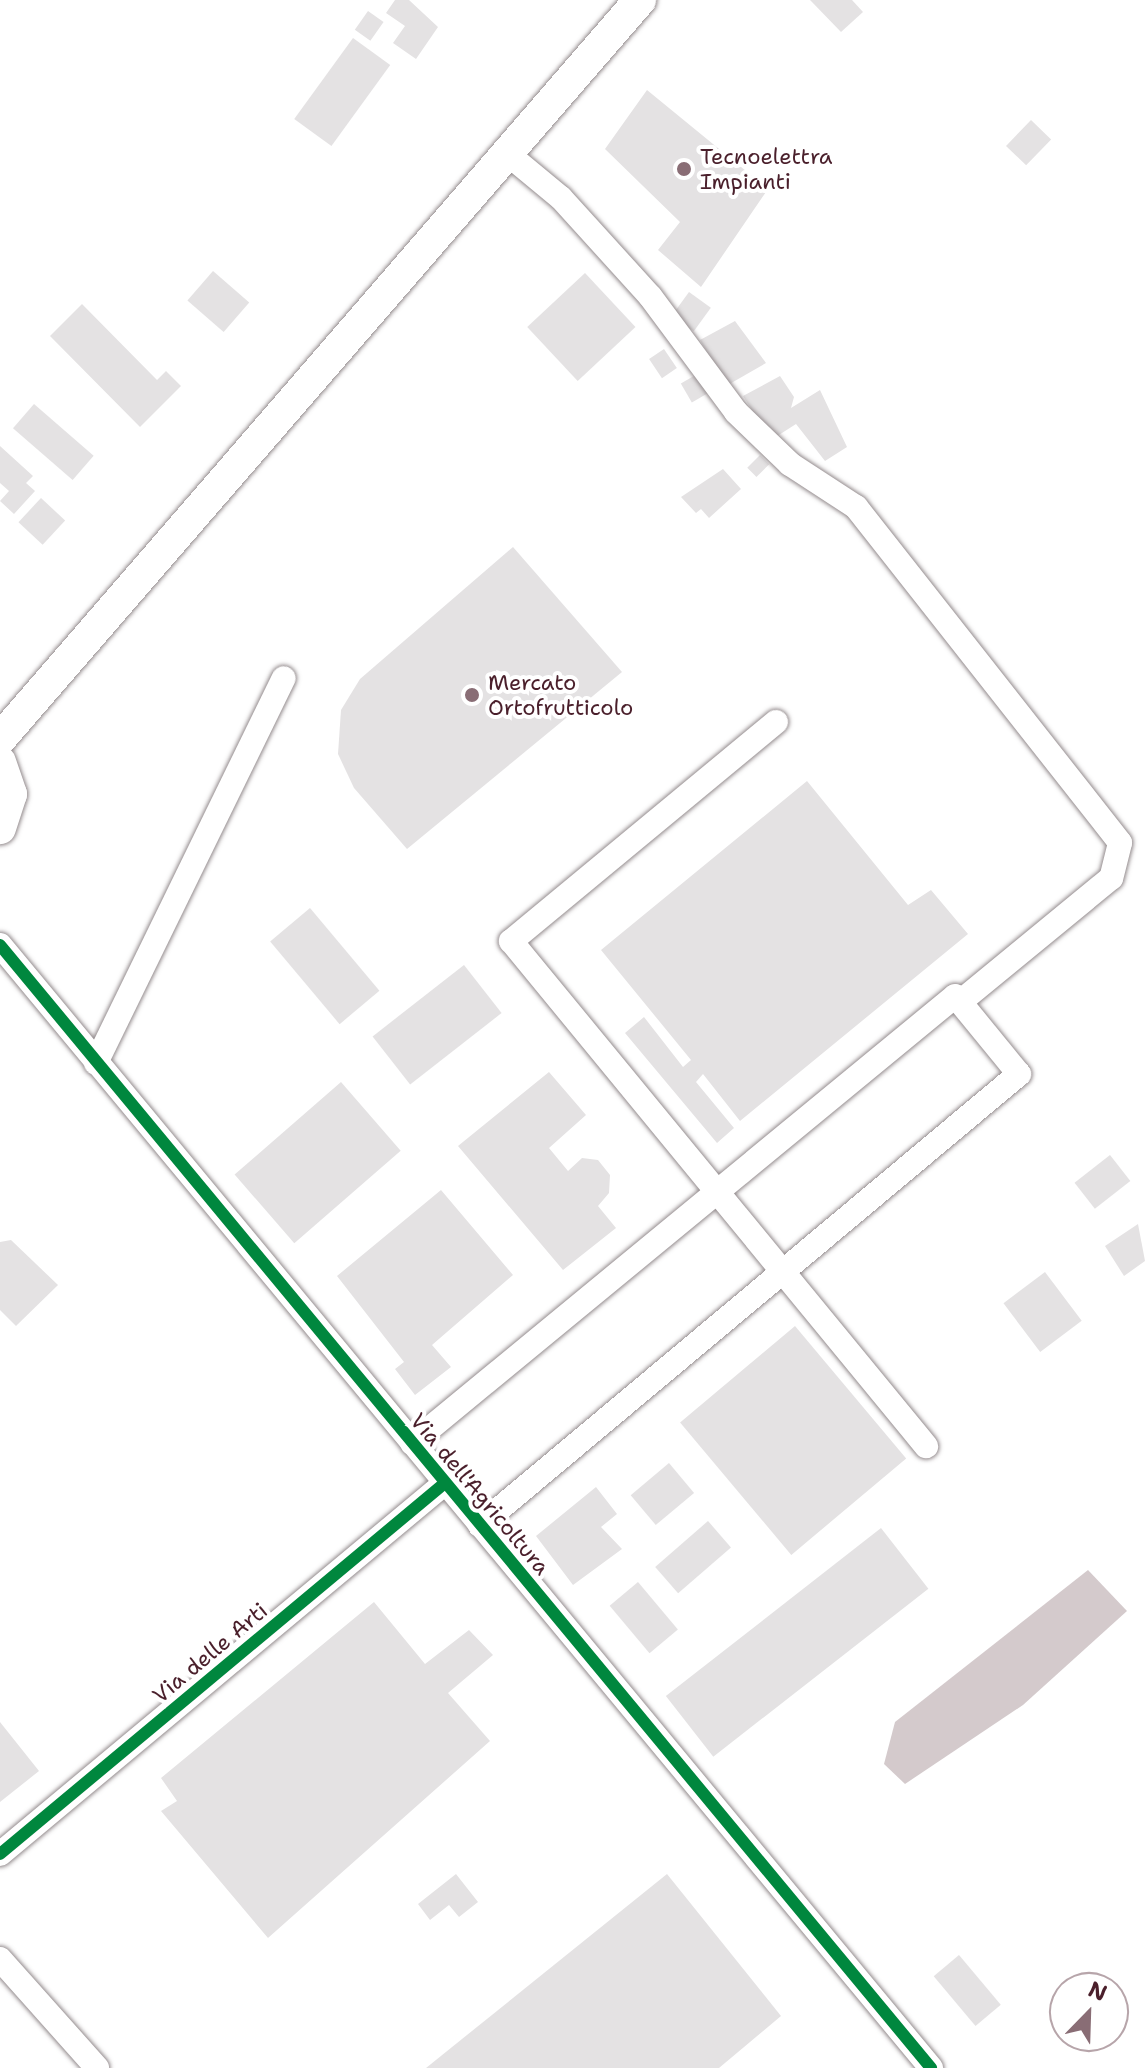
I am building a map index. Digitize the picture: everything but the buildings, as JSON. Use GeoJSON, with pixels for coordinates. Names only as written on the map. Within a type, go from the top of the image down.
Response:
{"type":"FeatureCollection","features":[{"type":"Feature","properties":{"kind":"main road"},"geometry":{"type":"LineString","coordinates":[[0,739],[509,155],[640,0]]}},
{"type":"Feature","properties":{"kind":"main road"},"geometry":{"type":"LineString","coordinates":[[0,762],[11,794],[0,828]]}},
{"type":"Feature","properties":{"kind":"street"},"geometry":{"type":"LineString","coordinates":[[509,155],[561,198],[650,296],[736,412],[790,464],[856,507],[1120,843],[1111,878],[960,1002]]}},
{"type":"Feature","properties":{"kind":"street"},"geometry":{"type":"LineString","coordinates":[[96,1063],[284,678]]}},
{"type":"Feature","properties":{"kind":"street"},"geometry":{"type":"LineString","coordinates":[[776,722],[511,941],[926,1446]]}},
{"type":"Feature","properties":{"kind":"street","name":"Via dell'Agricoltura"},"geometry":{"type":"LineString","coordinates":[[0,945],[931,2068]]}},
{"type":"Feature","properties":{"kind":"street"},"geometry":{"type":"LineString","coordinates":[[412,1443],[955,996],[960,1002],[1019,1074],[480,1525]]}},
{"type":"Feature","properties":{"kind":"street","name":"Via delle Arti"},"geometry":{"type":"LineString","coordinates":[[0,1854],[445,1483]]}},
{"type":"Feature","properties":{"kind":"street"},"geometry":{"type":"LineString","coordinates":[[0,1959],[97,2068]]}},
{"type":"Feature","properties":{"kind":"shaded area"},"geometry":{"type":"Polygon","coordinates":[[[1088,1570],[1127,1611],[1023,1705],[905,1784],[884,1764],[895,1722],[1088,1570]]]}},
{"type":"Feature","properties":{"kind":"cycle path"},"geometry":{"type":"LineString","coordinates":[[0,945],[931,2068]]}},
{"type":"Feature","properties":{"kind":"cycle path"},"geometry":{"type":"LineString","coordinates":[[0,1854],[445,1483]]}},
{"type":"Feature","properties":{"kind":"place","name":"Tecnoelettra Impianti"},"geometry":{"type":"Point","coordinates":[684,169]}},
{"type":"Feature","properties":{"kind":"place","name":"Mercato Ortofrutticolo"},"geometry":{"type":"Point","coordinates":[472,695]}}]}
